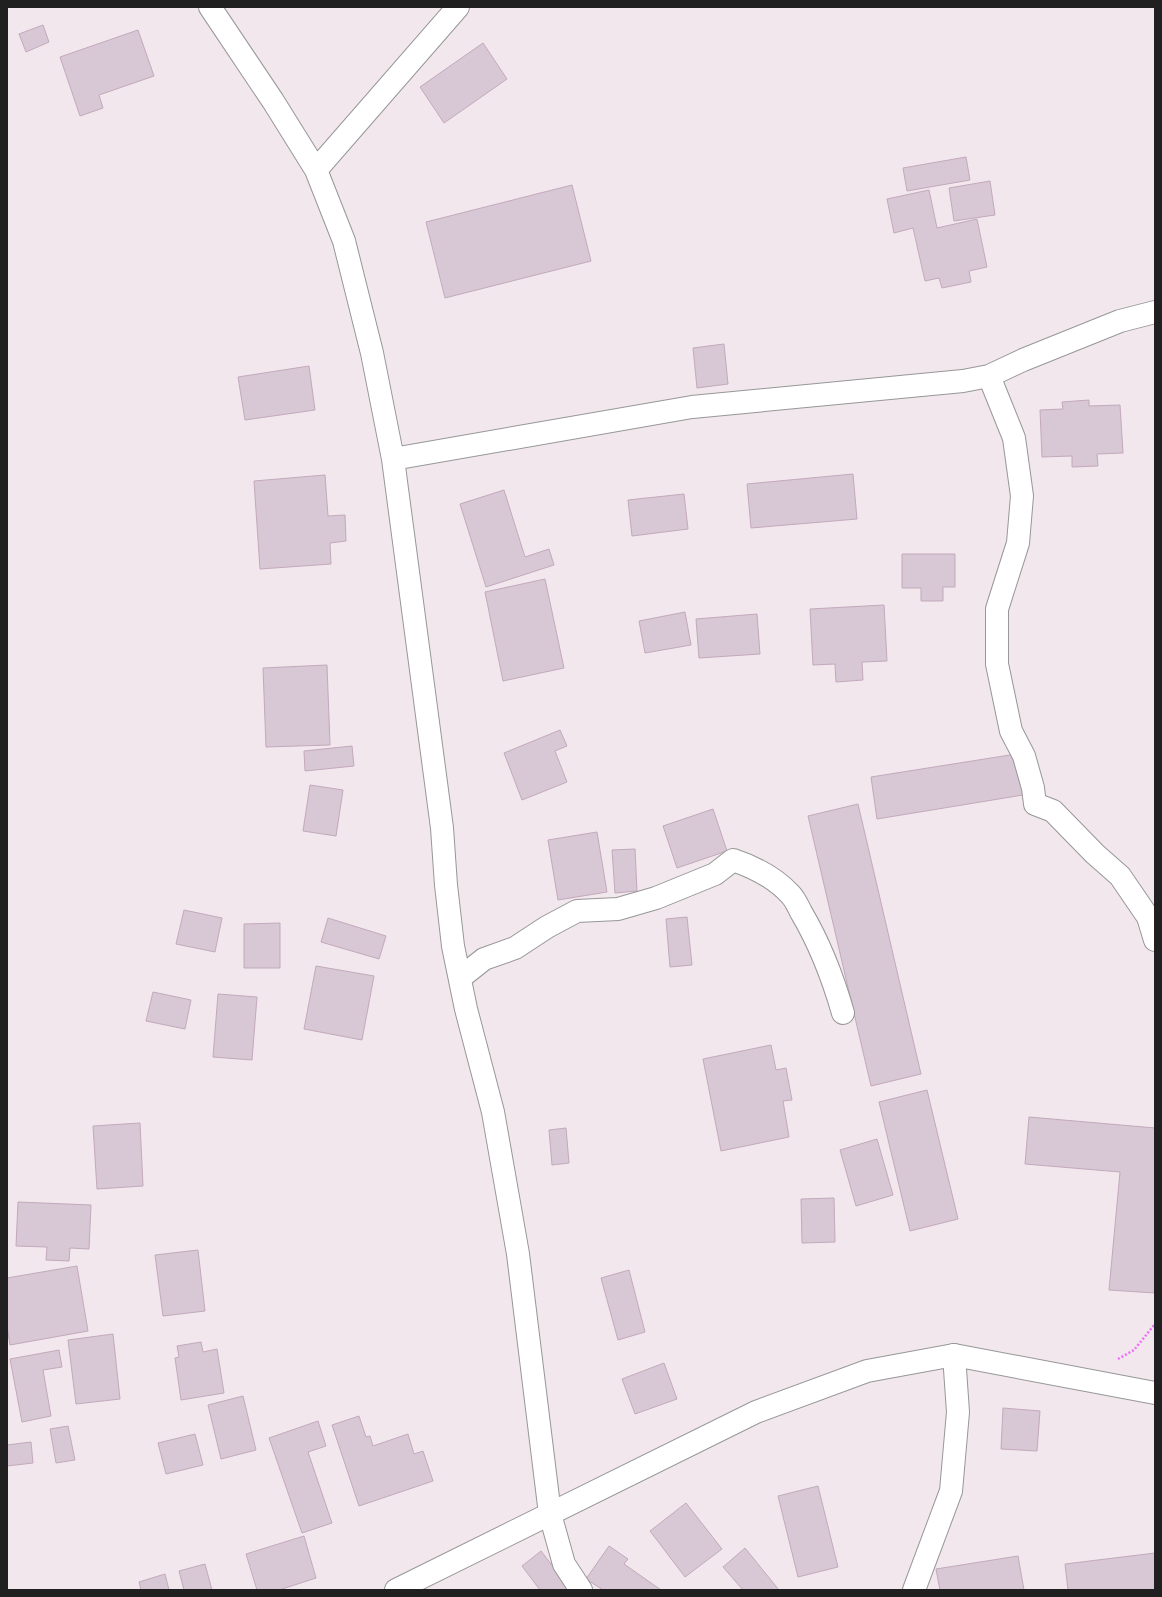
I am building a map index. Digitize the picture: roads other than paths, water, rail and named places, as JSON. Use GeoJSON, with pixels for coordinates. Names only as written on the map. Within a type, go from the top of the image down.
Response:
{"type":"FeatureCollection","features":[{"type":"Feature","properties":{"kind":"street"},"geometry":{"type":"LineString","coordinates":[[210,7],[273,101],[316,170],[344,241],[372,353],[393,459],[442,828],[446,885],[453,946],[466,1009],[493,1112],[518,1254],[550,1514],[564,1564],[580,1590]]}},
{"type":"Feature","properties":{"kind":"street"},"geometry":{"type":"LineString","coordinates":[[316,170],[458,7]]}},
{"type":"Feature","properties":{"kind":"street"},"geometry":{"type":"LineString","coordinates":[[393,459],[692,407],[963,382],[989,376],[1023,360],[1120,321],[1155,312]]}},
{"type":"Feature","properties":{"kind":"street"},"geometry":{"type":"LineString","coordinates":[[989,376],[1014,438],[1022,496],[1018,543],[997,609],[997,664],[1011,731],[1024,756],[1033,788],[1035,804],[1053,810],[1095,854],[1120,876],[1148,917],[1155,940]]}},
{"type":"Feature","properties":{"kind":"street"},"geometry":{"type":"LineString","coordinates":[[460,978],[484,959],[515,948],[547,927],[577,911],[618,909],[656,898],[715,874],[733,860],[752,866],[791,894],[806,920],[831,972],[843,1014]]}},
{"type":"Feature","properties":{"kind":"street"},"geometry":{"type":"LineString","coordinates":[[914,1590],[951,1491],[958,1412],[954,1355]]}},
{"type":"Feature","properties":{"kind":"street"},"geometry":{"type":"LineString","coordinates":[[396,1590],[756,1412],[867,1371],[954,1355],[1155,1394]]}}]}
